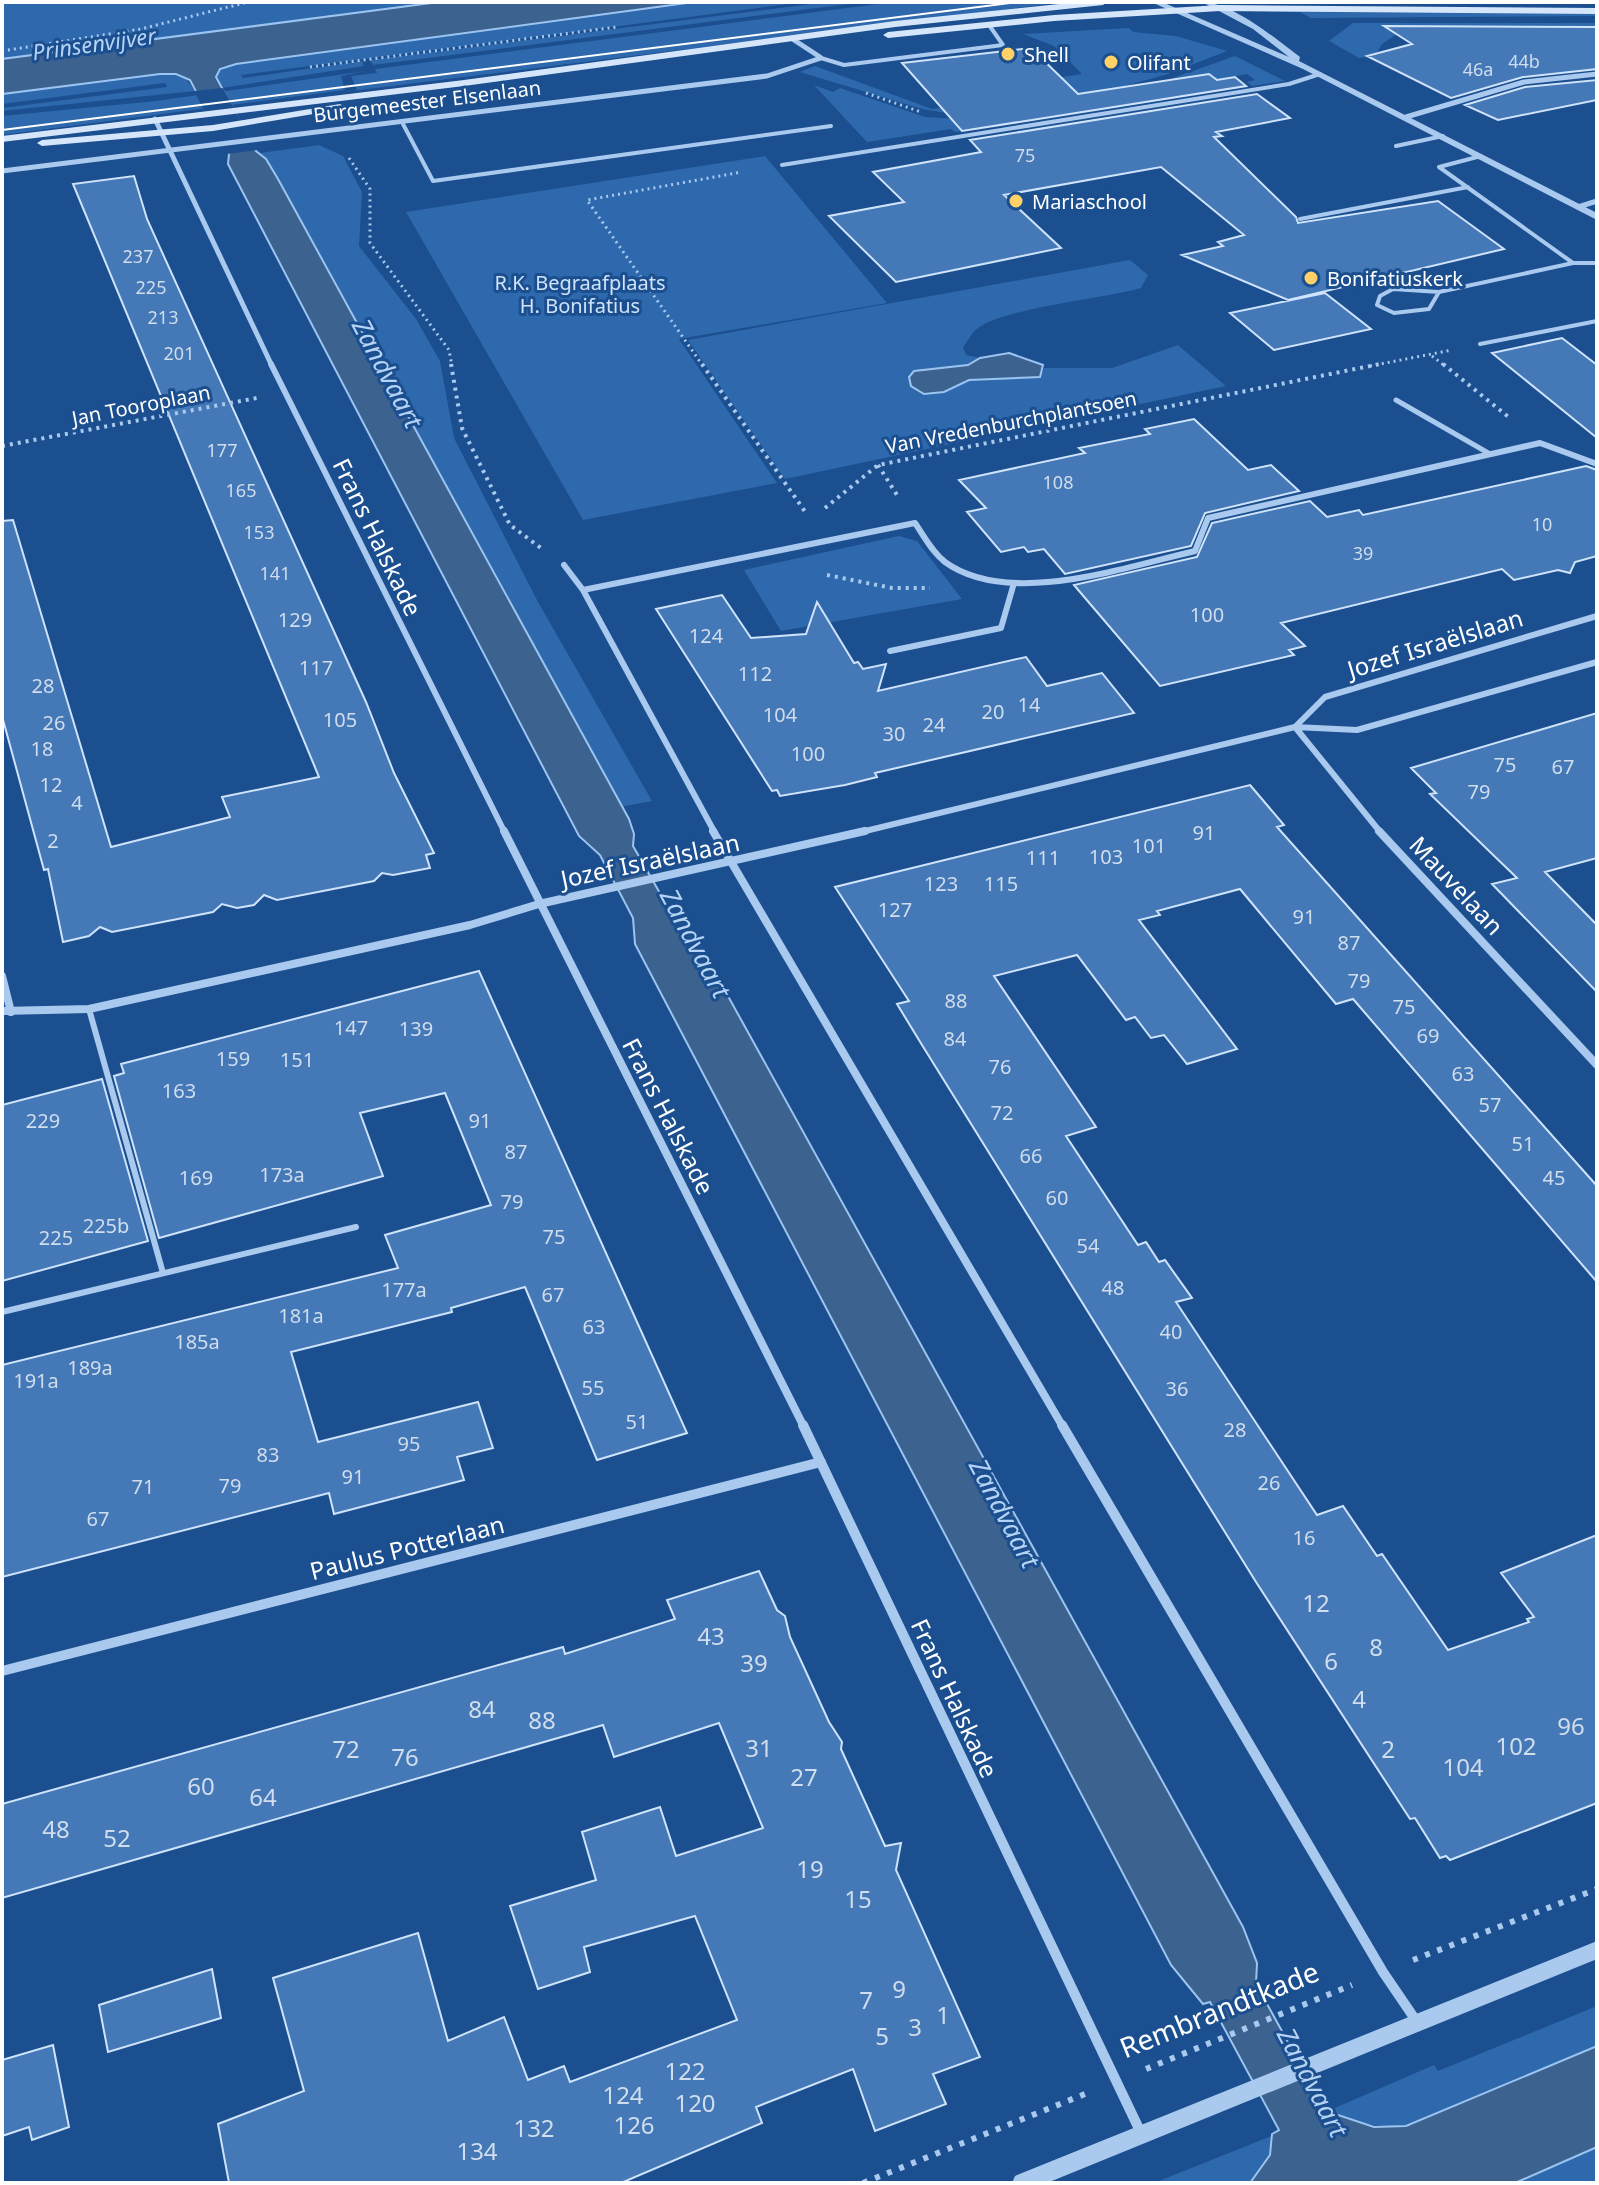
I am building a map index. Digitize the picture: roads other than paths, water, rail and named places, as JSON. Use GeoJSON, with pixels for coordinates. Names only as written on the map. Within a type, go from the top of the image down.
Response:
{"type":"FeatureCollection","features":[{"type":"Feature","properties":{"kind":"main road","name":"Burgemeester Elsenlaan"},"geometry":{"type":"LineString","coordinates":[[2,139],[464,83],[895,24],[1103,2]]}},
{"type":"Feature","properties":{"kind":"main road","name":"Burgemeester Elsenlaan"},"geometry":{"type":"LineString","coordinates":[[794,40],[1220,8],[1597,11]]}},
{"type":"Feature","properties":{"kind":"main road","name":"Burgemeester Elsenlaan"},"geometry":{"type":"LineString","coordinates":[[2,145],[213,128],[464,83]]}},
{"type":"Feature","properties":{"kind":"street"},"geometry":{"type":"LineString","coordinates":[[1155,2],[1306,67],[1597,217]]}},
{"type":"Feature","properties":{"kind":"street"},"geometry":{"type":"LineString","coordinates":[[1206,2],[1256,27],[1306,67]]}},
{"type":"Feature","properties":{"kind":"street"},"geometry":{"type":"LineString","coordinates":[[794,40],[803,50],[821,58]]}},
{"type":"Feature","properties":{"kind":"street","name":"Burgemeester Elsenlaan"},"geometry":{"type":"LineString","coordinates":[[2,171],[251,139],[403,124],[767,76],[821,58]]}},
{"type":"Feature","properties":{"kind":"street"},"geometry":{"type":"LineString","coordinates":[[1406,117],[1515,81],[1597,74]]}},
{"type":"Feature","properties":{"kind":"street","name":"Frans Halskade"},"geometry":{"type":"LineString","coordinates":[[155,119],[284,393],[821,1462],[1141,2134]]}},
{"type":"Feature","properties":{"kind":"street"},"geometry":{"type":"LineString","coordinates":[[1578,207],[1597,201]]}},
{"type":"Feature","properties":{"kind":"street"},"geometry":{"type":"LineString","coordinates":[[583,590],[915,523],[945,562],[980,577],[1014,583],[1066,580],[1195,551],[1208,518],[1540,443],[1597,464]]}},
{"type":"Feature","properties":{"kind":"street"},"geometry":{"type":"LineString","coordinates":[[564,565],[583,590],[731,863],[1383,1972],[1417,2022]]}},
{"type":"Feature","properties":{"kind":"street"},"geometry":{"type":"LineString","coordinates":[[890,651],[1001,628],[1014,583]]}},
{"type":"Feature","properties":{"kind":"street","name":"Jozef Israëlslaan"},"geometry":{"type":"LineString","coordinates":[[1295,727],[1325,697],[1597,616]]}},
{"type":"Feature","properties":{"kind":"street","name":"Jozef Israëlslaan"},"geometry":{"type":"LineString","coordinates":[[6,1012],[89,1009],[470,925],[539,904],[731,863],[1295,727],[1357,730],[1597,662]]}},
{"type":"Feature","properties":{"kind":"street","name":"Mauvelaan"},"geometry":{"type":"LineString","coordinates":[[1295,727],[1363,813],[1597,1065]]}},
{"type":"Feature","properties":{"kind":"street"},"geometry":{"type":"LineString","coordinates":[[2,976],[6,1012],[2,1020]]}},
{"type":"Feature","properties":{"kind":"street","name":"Paulus Potterlaan"},"geometry":{"type":"LineString","coordinates":[[2,1671],[821,1462]]}},
{"type":"Feature","properties":{"kind":"street"},"geometry":{"type":"LineString","coordinates":[[1022,2183],[1597,1950]]}},
{"type":"Feature","properties":{"kind":"lane"},"geometry":{"type":"LineString","coordinates":[[821,58],[844,65],[1003,45],[989,25]]}},
{"type":"Feature","properties":{"kind":"lane"},"geometry":{"type":"LineString","coordinates":[[782,165],[1289,84],[1320,74]]}},
{"type":"Feature","properties":{"kind":"lane"},"geometry":{"type":"LineString","coordinates":[[403,124],[433,181],[831,126]]}},
{"type":"Feature","properties":{"kind":"lane"},"geometry":{"type":"LineString","coordinates":[[1396,146],[1443,136]]}},
{"type":"Feature","properties":{"kind":"lane"},"geometry":{"type":"LineString","coordinates":[[1481,156],[1439,167],[1573,263]]}},
{"type":"Feature","properties":{"kind":"lane"},"geometry":{"type":"LineString","coordinates":[[1300,219],[1468,187]]}},
{"type":"Feature","properties":{"kind":"lane"},"geometry":{"type":"LineString","coordinates":[[1439,292],[1429,309],[1410,314],[1391,314],[1377,305],[1380,296],[1393,289],[1439,292],[1573,263],[1597,263]]}},
{"type":"Feature","properties":{"kind":"lane"},"geometry":{"type":"LineString","coordinates":[[1480,344],[1597,321]]}},
{"type":"Feature","properties":{"kind":"lane"},"geometry":{"type":"LineString","coordinates":[[1396,400],[1490,454]]}},
{"type":"Feature","properties":{"kind":"lane"},"geometry":{"type":"LineString","coordinates":[[89,1009],[163,1273]]}},
{"type":"Feature","properties":{"kind":"lane"},"geometry":{"type":"LineString","coordinates":[[2,1312],[356,1227]]}},
{"type":"Feature","properties":{"kind":"water","name":"Zandvaart"},"geometry":{"type":"Polygon","coordinates":[[[439,2],[694,2],[236,64],[220,69],[216,77],[256,151],[266,159],[278,179],[629,819],[634,834],[633,846],[669,909],[692,931],[1243,1927],[1257,1963],[1256,1984],[1326,2111],[1374,2127],[1406,2126],[1597,2046],[1597,2147],[1515,2183],[1250,2183],[1270,2155],[1272,2134],[1279,2130],[1210,2002],[1203,2004],[1171,1965],[635,944],[633,918],[600,855],[579,836],[228,164],[229,154],[190,80],[176,74],[160,74],[2,94],[2,59],[439,2]]]}},
{"type":"Feature","properties":{"kind":"water"},"geometry":{"type":"Polygon","coordinates":[[[1009,353],[1043,365],[1040,377],[969,380],[944,392],[924,394],[911,386],[909,377],[914,371],[968,365],[980,358],[1009,353]]]}},
{"type":"Feature","properties":{"kind":"tram line"},"geometry":{"type":"LineString","coordinates":[[2,130],[1018,2]]}},
{"type":"Feature","properties":{"kind":"place","name":"Shell"},"geometry":{"type":"Point","coordinates":[1008,54]}},
{"type":"Feature","properties":{"kind":"place","name":"Olifant"},"geometry":{"type":"Point","coordinates":[1111,62]}},
{"type":"Feature","properties":{"kind":"place","name":"Mariaschool"},"geometry":{"type":"Point","coordinates":[1016,201]}},
{"type":"Feature","properties":{"kind":"place","name":"Bonifatiuskerk"},"geometry":{"type":"Point","coordinates":[1311,278]}},
{"type":"Feature","properties":{"kind":"water label","name":"Prinsenvijver"},"geometry":{"type":"Point","coordinates":[94,43]}},
{"type":"Feature","properties":{"kind":"park label","name":"R.K. Begraafplaats H. Bonifatius"},"geometry":{"type":"Point","coordinates":[580,294]}}]}
